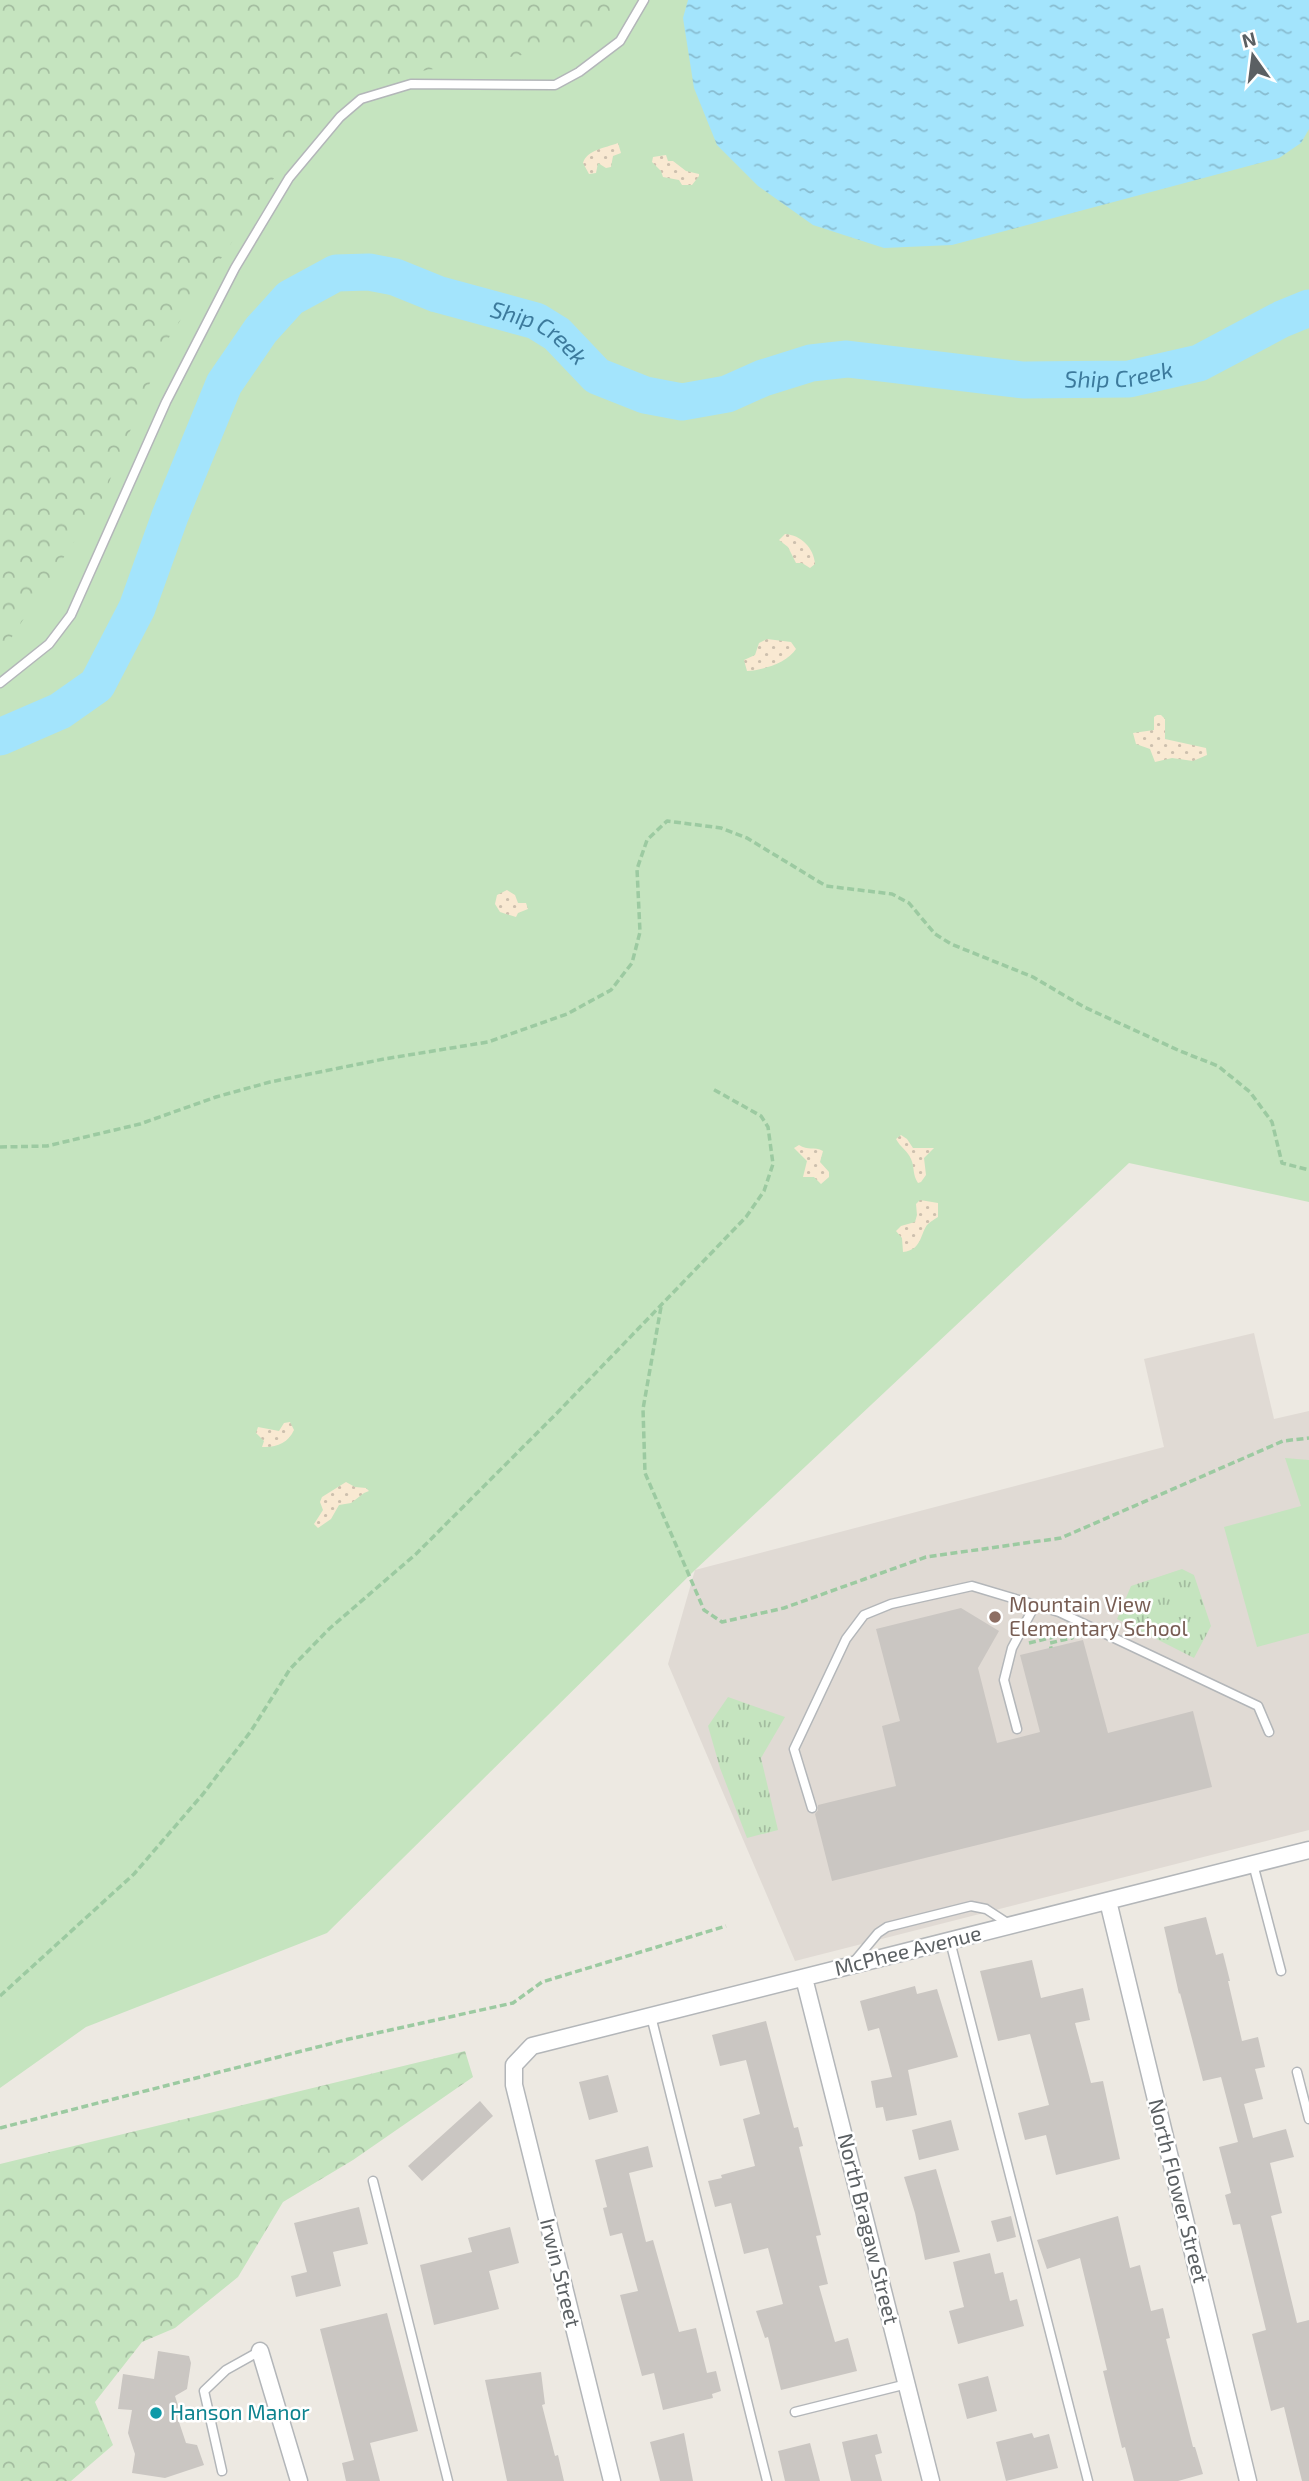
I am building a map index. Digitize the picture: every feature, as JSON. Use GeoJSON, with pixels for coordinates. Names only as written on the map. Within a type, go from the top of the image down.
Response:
{"type":"FeatureCollection","features":[{"type":"Feature","properties":{"kind":"street","name":"McPhee Avenue"},"geometry":{"type":"LineString","coordinates":[[514,2065],[532,2046],[1309,1850]]}},
{"type":"Feature","properties":{"kind":"street","name":"North Flower Street"},"geometry":{"type":"LineString","coordinates":[[1108,1901],[1248,2481]]}},
{"type":"Feature","properties":{"kind":"street","name":"North Bragaw Street"},"geometry":{"type":"LineString","coordinates":[[804,1978],[931,2481]]}},
{"type":"Feature","properties":{"kind":"street","name":"Irwin Street"},"geometry":{"type":"LineString","coordinates":[[514,2065],[514,2085],[612,2481]]}},
{"type":"Feature","properties":{"kind":"street"},"geometry":{"type":"LineString","coordinates":[[261,2351],[299,2481]]}},
{"type":"Feature","properties":{"kind":"lane"},"geometry":{"type":"LineString","coordinates":[[0,683],[49,644],[71,615],[166,402],[235,268],[289,178],[340,117],[361,99],[411,84],[555,85],[579,72],[620,41],[644,0]]}},
{"type":"Feature","properties":{"kind":"lane"},"geometry":{"type":"LineString","coordinates":[[812,1808],[794,1749],[846,1639],[864,1615],[891,1604],[972,1587],[1059,1612],[1258,1706],[1269,1732]]}},
{"type":"Feature","properties":{"kind":"lane"},"geometry":{"type":"LineString","coordinates":[[1017,1729],[1004,1680],[1012,1648],[1035,1605]]}},
{"type":"Feature","properties":{"kind":"lane"},"geometry":{"type":"LineString","coordinates":[[1253,1864],[1281,1971]]}},
{"type":"Feature","properties":{"kind":"lane"},"geometry":{"type":"LineString","coordinates":[[851,1966],[878,1933],[887,1927],[971,1906],[986,1909],[1010,1926]]}},
{"type":"Feature","properties":{"kind":"lane"},"geometry":{"type":"LineString","coordinates":[[950,1941],[1088,2481]]}},
{"type":"Feature","properties":{"kind":"lane"},"geometry":{"type":"LineString","coordinates":[[651,2016],[767,2481]]}},
{"type":"Feature","properties":{"kind":"lane"},"geometry":{"type":"LineString","coordinates":[[1297,2072],[1309,2119]]}},
{"type":"Feature","properties":{"kind":"lane"},"geometry":{"type":"LineString","coordinates":[[373,2181],[448,2481]]}},
{"type":"Feature","properties":{"kind":"lane"},"geometry":{"type":"LineString","coordinates":[[222,2471],[204,2391],[226,2370],[261,2351]]}},
{"type":"Feature","properties":{"kind":"lane"},"geometry":{"type":"LineString","coordinates":[[795,2412],[907,2384]]}},
{"type":"Feature","properties":{"kind":"path"},"geometry":{"type":"LineString","coordinates":[[0,1147],[47,1146],[127,1128],[270,1082],[488,1042],[566,1014],[611,990],[632,963],[639,932],[636,869],[648,840],[667,821],[721,828],[747,838],[826,886],[892,894],[909,904],[935,934],[951,944],[1033,977],[1084,1007],[1218,1066],[1250,1093],[1272,1122],[1282,1163],[1309,1170]]}},
{"type":"Feature","properties":{"kind":"path"},"geometry":{"type":"LineString","coordinates":[[0,1996],[142,1864],[211,1784],[251,1731],[290,1669],[329,1629],[416,1554],[746,1217],[764,1191],[773,1164],[768,1127],[761,1116],[711,1088]]}},
{"type":"Feature","properties":{"kind":"path"},"geometry":{"type":"LineString","coordinates":[[662,1305],[643,1409],[645,1473],[704,1610],[722,1622],[784,1608],[926,1557],[1061,1538],[1283,1441],[1309,1438]]}},
{"type":"Feature","properties":{"kind":"path"},"geometry":{"type":"LineString","coordinates":[[1012,1648],[1070,1633],[1072,1638],[1050,1643],[1051,1648]]}},
{"type":"Feature","properties":{"kind":"path"},"geometry":{"type":"LineString","coordinates":[[0,2128],[348,2039],[513,2003],[542,1982],[726,1926]]}},
{"type":"Feature","properties":{"kind":"shaded area","name":"Mountain View Elementary School"},"geometry":{"type":"Polygon","coordinates":[[[1254,1333],[1274,1419],[1309,1411],[1309,1830],[795,1961],[668,1664],[695,1570],[1164,1447],[1144,1359],[1254,1333]]]}},
{"type":"Feature","properties":{"kind":"green space"},"geometry":{"type":"Polygon","coordinates":[[[0,0],[619,0],[584,45],[384,77],[315,116],[168,339],[103,497],[4,649],[0,651],[0,0]]]}},
{"type":"Feature","properties":{"kind":"green space"},"geometry":{"type":"Polygon","coordinates":[[[365,0],[1309,0],[1309,1202],[1129,1163],[695,1570],[327,1933],[86,2027],[0,2088],[0,235],[365,0]]]}},
{"type":"Feature","properties":{"kind":"green space"},"geometry":{"type":"Polygon","coordinates":[[[1285,1458],[1309,1460],[1309,1633],[1257,1647],[1224,1527],[1301,1506],[1285,1458]]]}},
{"type":"Feature","properties":{"kind":"green space"},"geometry":{"type":"Polygon","coordinates":[[[1182,1569],[1194,1575],[1211,1626],[1194,1658],[1117,1619],[1131,1586],[1182,1569]]]}},
{"type":"Feature","properties":{"kind":"green space"},"geometry":{"type":"Polygon","coordinates":[[[728,1697],[785,1717],[761,1758],[778,1830],[747,1838],[720,1768],[708,1726],[728,1697]]]}},
{"type":"Feature","properties":{"kind":"green space"},"geometry":{"type":"Polygon","coordinates":[[[465,2051],[473,2077],[353,2160],[283,2202],[238,2277],[175,2328],[142,2342],[95,2402],[113,2445],[71,2481],[0,2481],[0,2164],[465,2051]]]}},
{"type":"Feature","properties":{"kind":"sand"},"geometry":{"type":"Polygon","coordinates":[[[618,143],[621,153],[613,156],[611,167],[606,168],[598,163],[596,173],[589,174],[583,163],[588,155],[618,143]]]}},
{"type":"Feature","properties":{"kind":"sand"},"geometry":{"type":"Polygon","coordinates":[[[666,155],[668,161],[673,161],[686,171],[699,174],[692,185],[682,185],[679,180],[663,177],[652,162],[653,157],[666,155]]]}},
{"type":"Feature","properties":{"kind":"sand"},"geometry":{"type":"Polygon","coordinates":[[[785,534],[806,543],[815,564],[810,568],[796,563],[788,547],[779,540],[785,534]]]}},
{"type":"Feature","properties":{"kind":"sand"},"geometry":{"type":"Polygon","coordinates":[[[767,639],[791,642],[796,649],[774,665],[747,671],[744,660],[755,655],[759,643],[767,639]]]}},
{"type":"Feature","properties":{"kind":"sand"},"geometry":{"type":"Polygon","coordinates":[[[1157,715],[1165,719],[1165,739],[1206,748],[1207,755],[1193,761],[1172,758],[1155,762],[1150,749],[1136,744],[1133,733],[1154,730],[1154,717],[1157,715]]]}},
{"type":"Feature","properties":{"kind":"sand"},"geometry":{"type":"Polygon","coordinates":[[[507,890],[515,895],[518,903],[526,903],[528,909],[518,913],[516,917],[500,912],[495,904],[497,895],[507,890]]]}},
{"type":"Feature","properties":{"kind":"sand"},"geometry":{"type":"Polygon","coordinates":[[[901,1135],[913,1148],[934,1148],[924,1158],[926,1175],[921,1182],[916,1180],[910,1156],[896,1139],[901,1135]]]}},
{"type":"Feature","properties":{"kind":"sand"},"geometry":{"type":"Polygon","coordinates":[[[799,1145],[823,1151],[820,1162],[829,1172],[829,1177],[821,1184],[814,1177],[803,1177],[807,1161],[794,1148],[799,1145]]]}},
{"type":"Feature","properties":{"kind":"sand"},"geometry":{"type":"Polygon","coordinates":[[[920,1200],[938,1203],[938,1217],[925,1227],[914,1248],[903,1252],[902,1238],[896,1231],[901,1226],[915,1222],[916,1204],[920,1200]]]}},
{"type":"Feature","properties":{"kind":"sand"},"geometry":{"type":"Polygon","coordinates":[[[290,1422],[294,1430],[285,1441],[272,1447],[262,1447],[264,1441],[256,1433],[258,1427],[279,1431],[284,1423],[290,1422]]]}},
{"type":"Feature","properties":{"kind":"sand"},"geometry":{"type":"Polygon","coordinates":[[[346,1482],[369,1491],[351,1503],[339,1505],[331,1519],[318,1528],[314,1524],[323,1510],[320,1502],[322,1497],[346,1482]]]}},
{"type":"Feature","properties":{"kind":"water"},"geometry":{"type":"Polygon","coordinates":[[[688,0],[1309,0],[1309,129],[1301,143],[1279,158],[952,245],[884,248],[813,225],[758,186],[717,145],[694,88],[683,18],[688,0]]]}},
{"type":"Feature","properties":{"kind":"building"},"geometry":{"type":"Polygon","coordinates":[[[961,1608],[999,1631],[978,1668],[997,1743],[1040,1732],[1020,1655],[1083,1640],[1108,1733],[1193,1711],[1212,1787],[832,1881],[815,1814],[818,1805],[896,1786],[882,1726],[900,1721],[876,1629],[961,1608]]]}},
{"type":"Feature","properties":{"kind":"building"},"geometry":{"type":"Polygon","coordinates":[[[1206,1917],[1216,1955],[1223,1953],[1242,2041],[1258,2037],[1265,2067],[1255,2069],[1263,2099],[1244,2104],[1253,2138],[1286,2129],[1294,2157],[1270,2163],[1282,2213],[1271,2216],[1297,2323],[1309,2320],[1309,2481],[1302,2481],[1284,2407],[1271,2411],[1252,2334],[1266,2330],[1240,2224],[1233,2225],[1225,2195],[1231,2193],[1219,2147],[1238,2142],[1221,2077],[1203,2081],[1164,1927],[1206,1917]]]}},
{"type":"Feature","properties":{"kind":"building"},"geometry":{"type":"Polygon","coordinates":[[[1032,1960],[1041,1998],[1083,1988],[1090,2020],[1075,2023],[1091,2083],[1103,2081],[1120,2159],[1056,2175],[1046,2135],[1025,2140],[1018,2113],[1049,2105],[1030,2034],[998,2041],[980,1971],[1032,1960]]]}},
{"type":"Feature","properties":{"kind":"building"},"geometry":{"type":"Polygon","coordinates":[[[915,1986],[917,1994],[937,1989],[958,2057],[908,2070],[917,2115],[886,2121],[883,2107],[876,2108],[871,2081],[892,2077],[879,2028],[868,2031],[860,2001],[915,1986]]]}},
{"type":"Feature","properties":{"kind":"building"},"geometry":{"type":"Polygon","coordinates":[[[766,2021],[794,2128],[798,2127],[803,2146],[799,2147],[821,2235],[816,2236],[828,2284],[819,2286],[835,2342],[848,2338],[857,2371],[781,2390],[768,2337],[765,2338],[756,2311],[783,2304],[768,2248],[744,2254],[731,2203],[715,2207],[708,2181],[755,2166],[743,2119],[760,2114],[746,2060],[720,2066],[712,2035],[766,2021]]]}},
{"type":"Feature","properties":{"kind":"building"},"geometry":{"type":"Polygon","coordinates":[[[608,2075],[618,2112],[589,2120],[579,2082],[608,2075]]]}},
{"type":"Feature","properties":{"kind":"building"},"geometry":{"type":"Polygon","coordinates":[[[480,2101],[493,2116],[422,2181],[408,2166],[480,2101]]]}},
{"type":"Feature","properties":{"kind":"building"},"geometry":{"type":"Polygon","coordinates":[[[951,2120],[959,2150],[919,2160],[912,2130],[951,2120]]]}},
{"type":"Feature","properties":{"kind":"building"},"geometry":{"type":"Polygon","coordinates":[[[648,2146],[653,2167],[629,2173],[646,2242],[653,2240],[679,2332],[696,2328],[707,2373],[716,2371],[721,2391],[712,2394],[713,2398],[663,2410],[654,2373],[642,2376],[620,2295],[638,2291],[622,2233],[610,2236],[603,2208],[607,2207],[595,2160],[648,2146]]]}},
{"type":"Feature","properties":{"kind":"building"},"geometry":{"type":"Polygon","coordinates":[[[936,2169],[960,2252],[925,2260],[904,2177],[936,2169]]]}},
{"type":"Feature","properties":{"kind":"building"},"geometry":{"type":"Polygon","coordinates":[[[359,2207],[368,2244],[333,2252],[341,2286],[296,2297],[291,2276],[307,2272],[294,2223],[359,2207]]]}},
{"type":"Feature","properties":{"kind":"building"},"geometry":{"type":"Polygon","coordinates":[[[1011,2216],[1016,2237],[997,2242],[991,2221],[1011,2216]]]}},
{"type":"Feature","properties":{"kind":"building"},"geometry":{"type":"Polygon","coordinates":[[[1118,2216],[1130,2268],[1140,2265],[1151,2311],[1163,2308],[1170,2338],[1166,2339],[1193,2447],[1203,2474],[1178,2481],[1134,2481],[1125,2447],[1122,2448],[1103,2371],[1107,2370],[1080,2258],[1047,2269],[1037,2240],[1118,2216]]]}},
{"type":"Feature","properties":{"kind":"building"},"geometry":{"type":"Polygon","coordinates":[[[510,2227],[519,2263],[489,2271],[499,2309],[434,2325],[420,2265],[472,2252],[468,2238],[510,2227]]]}},
{"type":"Feature","properties":{"kind":"building"},"geometry":{"type":"Polygon","coordinates":[[[990,2253],[995,2274],[1003,2272],[1010,2301],[1017,2299],[1024,2326],[958,2344],[949,2311],[964,2307],[953,2262],[990,2253]]]}},
{"type":"Feature","properties":{"kind":"building"},"geometry":{"type":"Polygon","coordinates":[[[387,2313],[418,2431],[370,2443],[380,2481],[346,2481],[342,2463],[354,2460],[320,2329],[387,2313]]]}},
{"type":"Feature","properties":{"kind":"building","name":"Hanson Manor"},"geometry":{"type":"Polygon","coordinates":[[[158,2351],[189,2356],[191,2363],[187,2389],[175,2396],[181,2415],[177,2416],[186,2443],[197,2445],[204,2465],[165,2478],[132,2473],[135,2454],[128,2433],[132,2410],[118,2409],[123,2374],[154,2379],[158,2351]]]}},
{"type":"Feature","properties":{"kind":"building"},"geometry":{"type":"Polygon","coordinates":[[[541,2372],[545,2404],[542,2405],[564,2481],[507,2481],[485,2380],[541,2372]]]}},
{"type":"Feature","properties":{"kind":"building"},"geometry":{"type":"Polygon","coordinates":[[[988,2376],[997,2411],[967,2419],[958,2384],[988,2376]]]}},
{"type":"Feature","properties":{"kind":"building"},"geometry":{"type":"Polygon","coordinates":[[[684,2433],[693,2481],[660,2481],[650,2442],[684,2433]]]}},
{"type":"Feature","properties":{"kind":"building"},"geometry":{"type":"Polygon","coordinates":[[[1032,2433],[1034,2438],[1049,2434],[1058,2468],[1006,2481],[996,2442],[1032,2433]]]}},
{"type":"Feature","properties":{"kind":"building"},"geometry":{"type":"Polygon","coordinates":[[[877,2434],[882,2453],[875,2455],[882,2481],[851,2481],[842,2442],[877,2434]]]}},
{"type":"Feature","properties":{"kind":"building"},"geometry":{"type":"Polygon","coordinates":[[[810,2443],[820,2481],[785,2481],[778,2451],[810,2443]]]}},
{"type":"Feature","properties":{"kind":"waterway","name":"Ship Creek"},"geometry":{"type":"LineString","coordinates":[[0,737],[60,711],[97,685],[137,608],[170,516],[224,384],[261,330],[290,298],[336,273],[369,272],[395,277],[437,294],[536,321],[557,334],[597,376],[645,395],[682,402],[727,394],[763,378],[811,363],[847,359],[1023,380],[1129,379],[1199,363],[1282,319],[1309,308]]}},
{"type":"Feature","properties":{"kind":"place","name":"Mountain View Elementary School"},"geometry":{"type":"Point","coordinates":[995,1617]}},
{"type":"Feature","properties":{"kind":"place","name":"Hanson Manor"},"geometry":{"type":"Point","coordinates":[156,2413]}}]}
